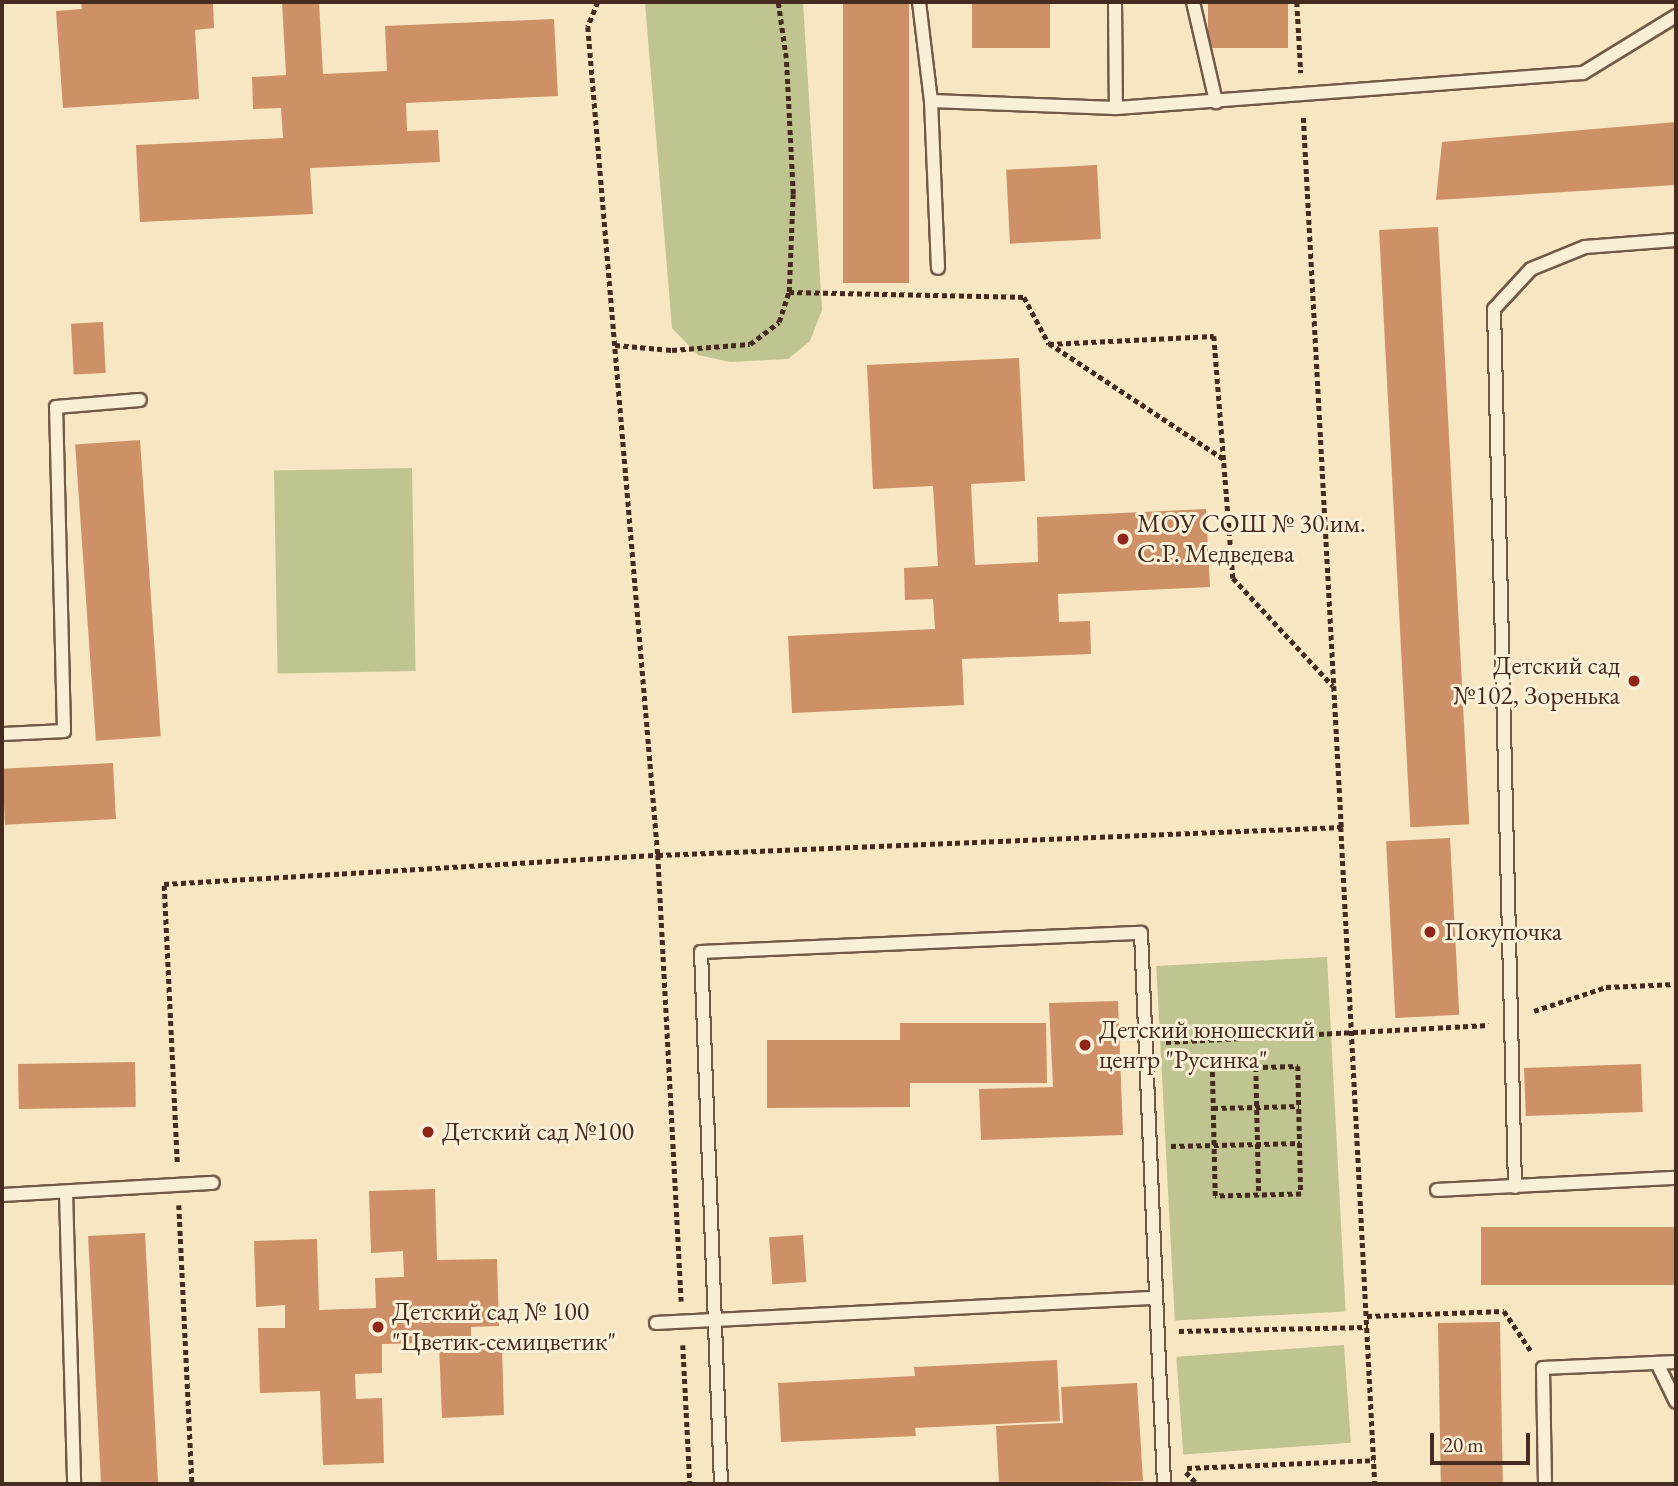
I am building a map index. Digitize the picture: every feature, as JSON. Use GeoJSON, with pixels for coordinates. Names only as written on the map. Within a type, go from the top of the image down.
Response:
{"type":"FeatureCollection","features":[{"type":"Feature","properties":{"kind":"lane"},"geometry":{"type":"LineString","coordinates":[[919,2],[931,101],[938,268]]}},
{"type":"Feature","properties":{"kind":"lane"},"geometry":{"type":"LineString","coordinates":[[1115,2],[1116,108]]}},
{"type":"Feature","properties":{"kind":"lane"},"geometry":{"type":"LineString","coordinates":[[1192,2],[1216,102]]}},
{"type":"Feature","properties":{"kind":"lane"},"geometry":{"type":"LineString","coordinates":[[931,101],[1116,108],[1583,73],[1676,16]]}},
{"type":"Feature","properties":{"kind":"lane"},"geometry":{"type":"LineString","coordinates":[[1515,1187],[1494,309],[1531,269],[1585,247],[1676,240]]}},
{"type":"Feature","properties":{"kind":"lane"},"geometry":{"type":"LineString","coordinates":[[2,734],[64,731],[56,407],[140,400]]}},
{"type":"Feature","properties":{"kind":"lane"},"geometry":{"type":"LineString","coordinates":[[721,1484],[701,952],[1140,933],[1164,1484]]}},
{"type":"Feature","properties":{"kind":"lane"},"geometry":{"type":"LineString","coordinates":[[1437,1190],[1676,1178]]}},
{"type":"Feature","properties":{"kind":"lane"},"geometry":{"type":"LineString","coordinates":[[2,1195],[212,1183]]}},
{"type":"Feature","properties":{"kind":"lane"},"geometry":{"type":"LineString","coordinates":[[66,1192],[74,1484]]}},
{"type":"Feature","properties":{"kind":"lane"},"geometry":{"type":"LineString","coordinates":[[656,1323],[1154,1298]]}},
{"type":"Feature","properties":{"kind":"lane"},"geometry":{"type":"LineString","coordinates":[[1545,1484],[1543,1368],[1676,1362]]}},
{"type":"Feature","properties":{"kind":"lane"},"geometry":{"type":"LineString","coordinates":[[1657,1363],[1676,1402]]}},
{"type":"Feature","properties":{"kind":"path"},"geometry":{"type":"LineString","coordinates":[[598,2],[588,27],[658,855],[690,1484]]}},
{"type":"Feature","properties":{"kind":"path"},"geometry":{"type":"LineString","coordinates":[[615,345],[673,350],[750,344],[779,322],[789,292],[793,194],[786,58],[778,2]]}},
{"type":"Feature","properties":{"kind":"path"},"geometry":{"type":"LineString","coordinates":[[1297,2],[1376,1484]]}},
{"type":"Feature","properties":{"kind":"path"},"geometry":{"type":"LineString","coordinates":[[789,292],[1024,297],[1049,344],[1223,459]]}},
{"type":"Feature","properties":{"kind":"path"},"geometry":{"type":"LineString","coordinates":[[1049,344],[1213,337],[1233,578],[1334,686]]}},
{"type":"Feature","properties":{"kind":"path"},"geometry":{"type":"LineString","coordinates":[[191,1484],[164,884],[658,855],[1341,827]]}},
{"type":"Feature","properties":{"kind":"path"},"geometry":{"type":"LineString","coordinates":[[1160,1043],[1353,1035]]}},
{"type":"Feature","properties":{"kind":"path"},"geometry":{"type":"LineString","coordinates":[[1298,1066],[1301,1194],[1215,1196],[1212,1068],[1256,1067],[1298,1066]]}},
{"type":"Feature","properties":{"kind":"path"},"geometry":{"type":"LineString","coordinates":[[1256,1067],[1259,1195]]}},
{"type":"Feature","properties":{"kind":"path"},"geometry":{"type":"LineString","coordinates":[[1213,1108],[1300,1106]]}},
{"type":"Feature","properties":{"kind":"path"},"geometry":{"type":"LineString","coordinates":[[1149,1147],[1300,1143]]}},
{"type":"Feature","properties":{"kind":"path"},"geometry":{"type":"LineString","coordinates":[[1367,1316],[1504,1311],[1543,1368]]}},
{"type":"Feature","properties":{"kind":"path"},"geometry":{"type":"LineString","coordinates":[[1156,1332],[1368,1327]]}},
{"type":"Feature","properties":{"kind":"path"},"geometry":{"type":"LineString","coordinates":[[1163,1469],[1375,1460]]}},
{"type":"Feature","properties":{"kind":"path"},"geometry":{"type":"LineString","coordinates":[[1184,1469],[1197,1484]]}},
{"type":"Feature","properties":{"kind":"green space"},"geometry":{"type":"Polygon","coordinates":[[[803,2],[822,310],[810,341],[788,359],[730,362],[698,355],[672,328],[645,3],[803,2]]]}},
{"type":"Feature","properties":{"kind":"green space"},"geometry":{"type":"Polygon","coordinates":[[[412,468],[416,671],[278,673],[274,470],[412,468]]]}},
{"type":"Feature","properties":{"kind":"green space"},"geometry":{"type":"Polygon","coordinates":[[[1327,957],[1346,1312],[1175,1320],[1156,966],[1327,957]]]}},
{"type":"Feature","properties":{"kind":"green space"},"geometry":{"type":"Polygon","coordinates":[[[1344,1345],[1351,1443],[1183,1454],[1176,1357],[1344,1345]]]}},
{"type":"Feature","properties":{"kind":"building"},"geometry":{"type":"Polygon","coordinates":[[[81,2],[213,2],[214,28],[195,30],[199,99],[63,108],[56,11],[82,9],[81,2]]]}},
{"type":"Feature","properties":{"kind":"building"},"geometry":{"type":"Polygon","coordinates":[[[282,2],[319,2],[323,74],[387,71],[385,26],[554,19],[558,96],[406,103],[407,131],[438,130],[440,162],[310,168],[313,214],[140,222],[136,145],[283,138],[281,108],[253,109],[252,77],[286,75],[282,2]]]}},
{"type":"Feature","properties":{"kind":"building"},"geometry":{"type":"Polygon","coordinates":[[[843,2],[909,2],[909,283],[843,283],[843,2]]]}},
{"type":"Feature","properties":{"kind":"building"},"geometry":{"type":"Polygon","coordinates":[[[972,2],[1050,2],[1050,48],[972,48],[972,2]]]}},
{"type":"Feature","properties":{"kind":"building"},"geometry":{"type":"Polygon","coordinates":[[[1208,2],[1288,2],[1288,48],[1208,48],[1208,2]]]}},
{"type":"Feature","properties":{"kind":"building"},"geometry":{"type":"Polygon","coordinates":[[[1676,122],[1676,185],[1436,200],[1442,142],[1676,122]]]}},
{"type":"Feature","properties":{"kind":"building"},"geometry":{"type":"Polygon","coordinates":[[[1097,165],[1101,239],[1010,244],[1006,170],[1097,165]]]}},
{"type":"Feature","properties":{"kind":"building"},"geometry":{"type":"Polygon","coordinates":[[[1438,227],[1469,824],[1410,827],[1379,230],[1438,227]]]}},
{"type":"Feature","properties":{"kind":"building"},"geometry":{"type":"Polygon","coordinates":[[[103,322],[106,373],[74,375],[71,324],[103,322]]]}},
{"type":"Feature","properties":{"kind":"building","name":"МОУ СОШ № 30 им. С.Р. Медведева"},"geometry":{"type":"Polygon","coordinates":[[[1019,358],[1025,481],[971,484],[975,565],[1038,562],[1037,517],[1206,509],[1210,587],[1058,594],[1059,622],[1090,621],[1091,654],[962,659],[964,705],[792,713],[788,636],[935,629],[933,599],[905,600],[904,568],[938,566],[933,486],[873,489],[867,365],[1019,358]]]}},
{"type":"Feature","properties":{"kind":"building"},"geometry":{"type":"Polygon","coordinates":[[[140,440],[161,736],[96,741],[75,445],[140,440]]]}},
{"type":"Feature","properties":{"kind":"building"},"geometry":{"type":"Polygon","coordinates":[[[113,763],[116,819],[5,825],[2,769],[113,763]]]}},
{"type":"Feature","properties":{"kind":"building"},"geometry":{"type":"Polygon","coordinates":[[[1450,838],[1459,1015],[1395,1018],[1386,841],[1450,838]]]}},
{"type":"Feature","properties":{"kind":"building","name":"Детский юношеский центр \"Русинка\""},"geometry":{"type":"Polygon","coordinates":[[[1118,1001],[1123,1135],[981,1140],[979,1089],[1053,1087],[1049,1003],[1118,1001]]]}},
{"type":"Feature","properties":{"kind":"building"},"geometry":{"type":"Polygon","coordinates":[[[900,1023],[1046,1023],[1047,1083],[910,1083],[910,1107],[767,1108],[767,1040],[900,1040],[900,1023]]]}},
{"type":"Feature","properties":{"kind":"building"},"geometry":{"type":"Polygon","coordinates":[[[135,1062],[136,1107],[19,1109],[18,1064],[135,1062]]]}},
{"type":"Feature","properties":{"kind":"building"},"geometry":{"type":"Polygon","coordinates":[[[1641,1064],[1643,1112],[1526,1116],[1524,1068],[1641,1064]]]}},
{"type":"Feature","properties":{"kind":"building","name":"Детский сад № 100 \"Цветик-семицветик\""},"geometry":{"type":"Polygon","coordinates":[[[435,1189],[437,1260],[497,1259],[499,1326],[471,1327],[471,1350],[502,1349],[504,1415],[442,1418],[439,1343],[382,1344],[382,1373],[355,1374],[356,1399],[382,1398],[384,1463],[323,1465],[320,1391],[260,1393],[258,1328],[285,1328],[285,1305],[256,1307],[254,1241],[317,1239],[319,1310],[376,1308],[375,1278],[404,1277],[403,1251],[371,1253],[369,1191],[435,1189]]]}},
{"type":"Feature","properties":{"kind":"building"},"geometry":{"type":"Polygon","coordinates":[[[1481,1227],[1676,1227],[1676,1285],[1481,1285],[1481,1227]]]}},
{"type":"Feature","properties":{"kind":"building"},"geometry":{"type":"Polygon","coordinates":[[[145,1233],[158,1484],[101,1484],[88,1236],[145,1233]]]}},
{"type":"Feature","properties":{"kind":"building"},"geometry":{"type":"Polygon","coordinates":[[[803,1235],[806,1282],[772,1284],[769,1237],[803,1235]]]}},
{"type":"Feature","properties":{"kind":"building"},"geometry":{"type":"Polygon","coordinates":[[[1500,1322],[1503,1484],[1441,1484],[1438,1323],[1500,1322]]]}},
{"type":"Feature","properties":{"kind":"building"},"geometry":{"type":"Polygon","coordinates":[[[1057,1360],[1060,1421],[915,1428],[916,1436],[781,1442],[778,1383],[915,1376],[914,1367],[1057,1360]]]}},
{"type":"Feature","properties":{"kind":"building"},"geometry":{"type":"Polygon","coordinates":[[[1137,1383],[1143,1481],[999,1484],[996,1426],[1063,1423],[1061,1387],[1137,1383]]]}},
{"type":"Feature","properties":{"kind":"place","name":"МОУ СОШ № 30 им. С.Р. Медведева"},"geometry":{"type":"Point","coordinates":[1123,539]}},
{"type":"Feature","properties":{"kind":"place","name":"Детский сад №102, Зоренька"},"geometry":{"type":"Point","coordinates":[1634,681]}},
{"type":"Feature","properties":{"kind":"place","name":"Покупочка"},"geometry":{"type":"Point","coordinates":[1430,932]}},
{"type":"Feature","properties":{"kind":"place","name":"Детский юношеский центр \"Русинка\""},"geometry":{"type":"Point","coordinates":[1085,1045]}},
{"type":"Feature","properties":{"kind":"place","name":"Детский сад №100"},"geometry":{"type":"Point","coordinates":[428,1132]}},
{"type":"Feature","properties":{"kind":"place","name":"Детский сад № 100 \"Цветик-семицветик\""},"geometry":{"type":"Point","coordinates":[378,1327]}}]}
